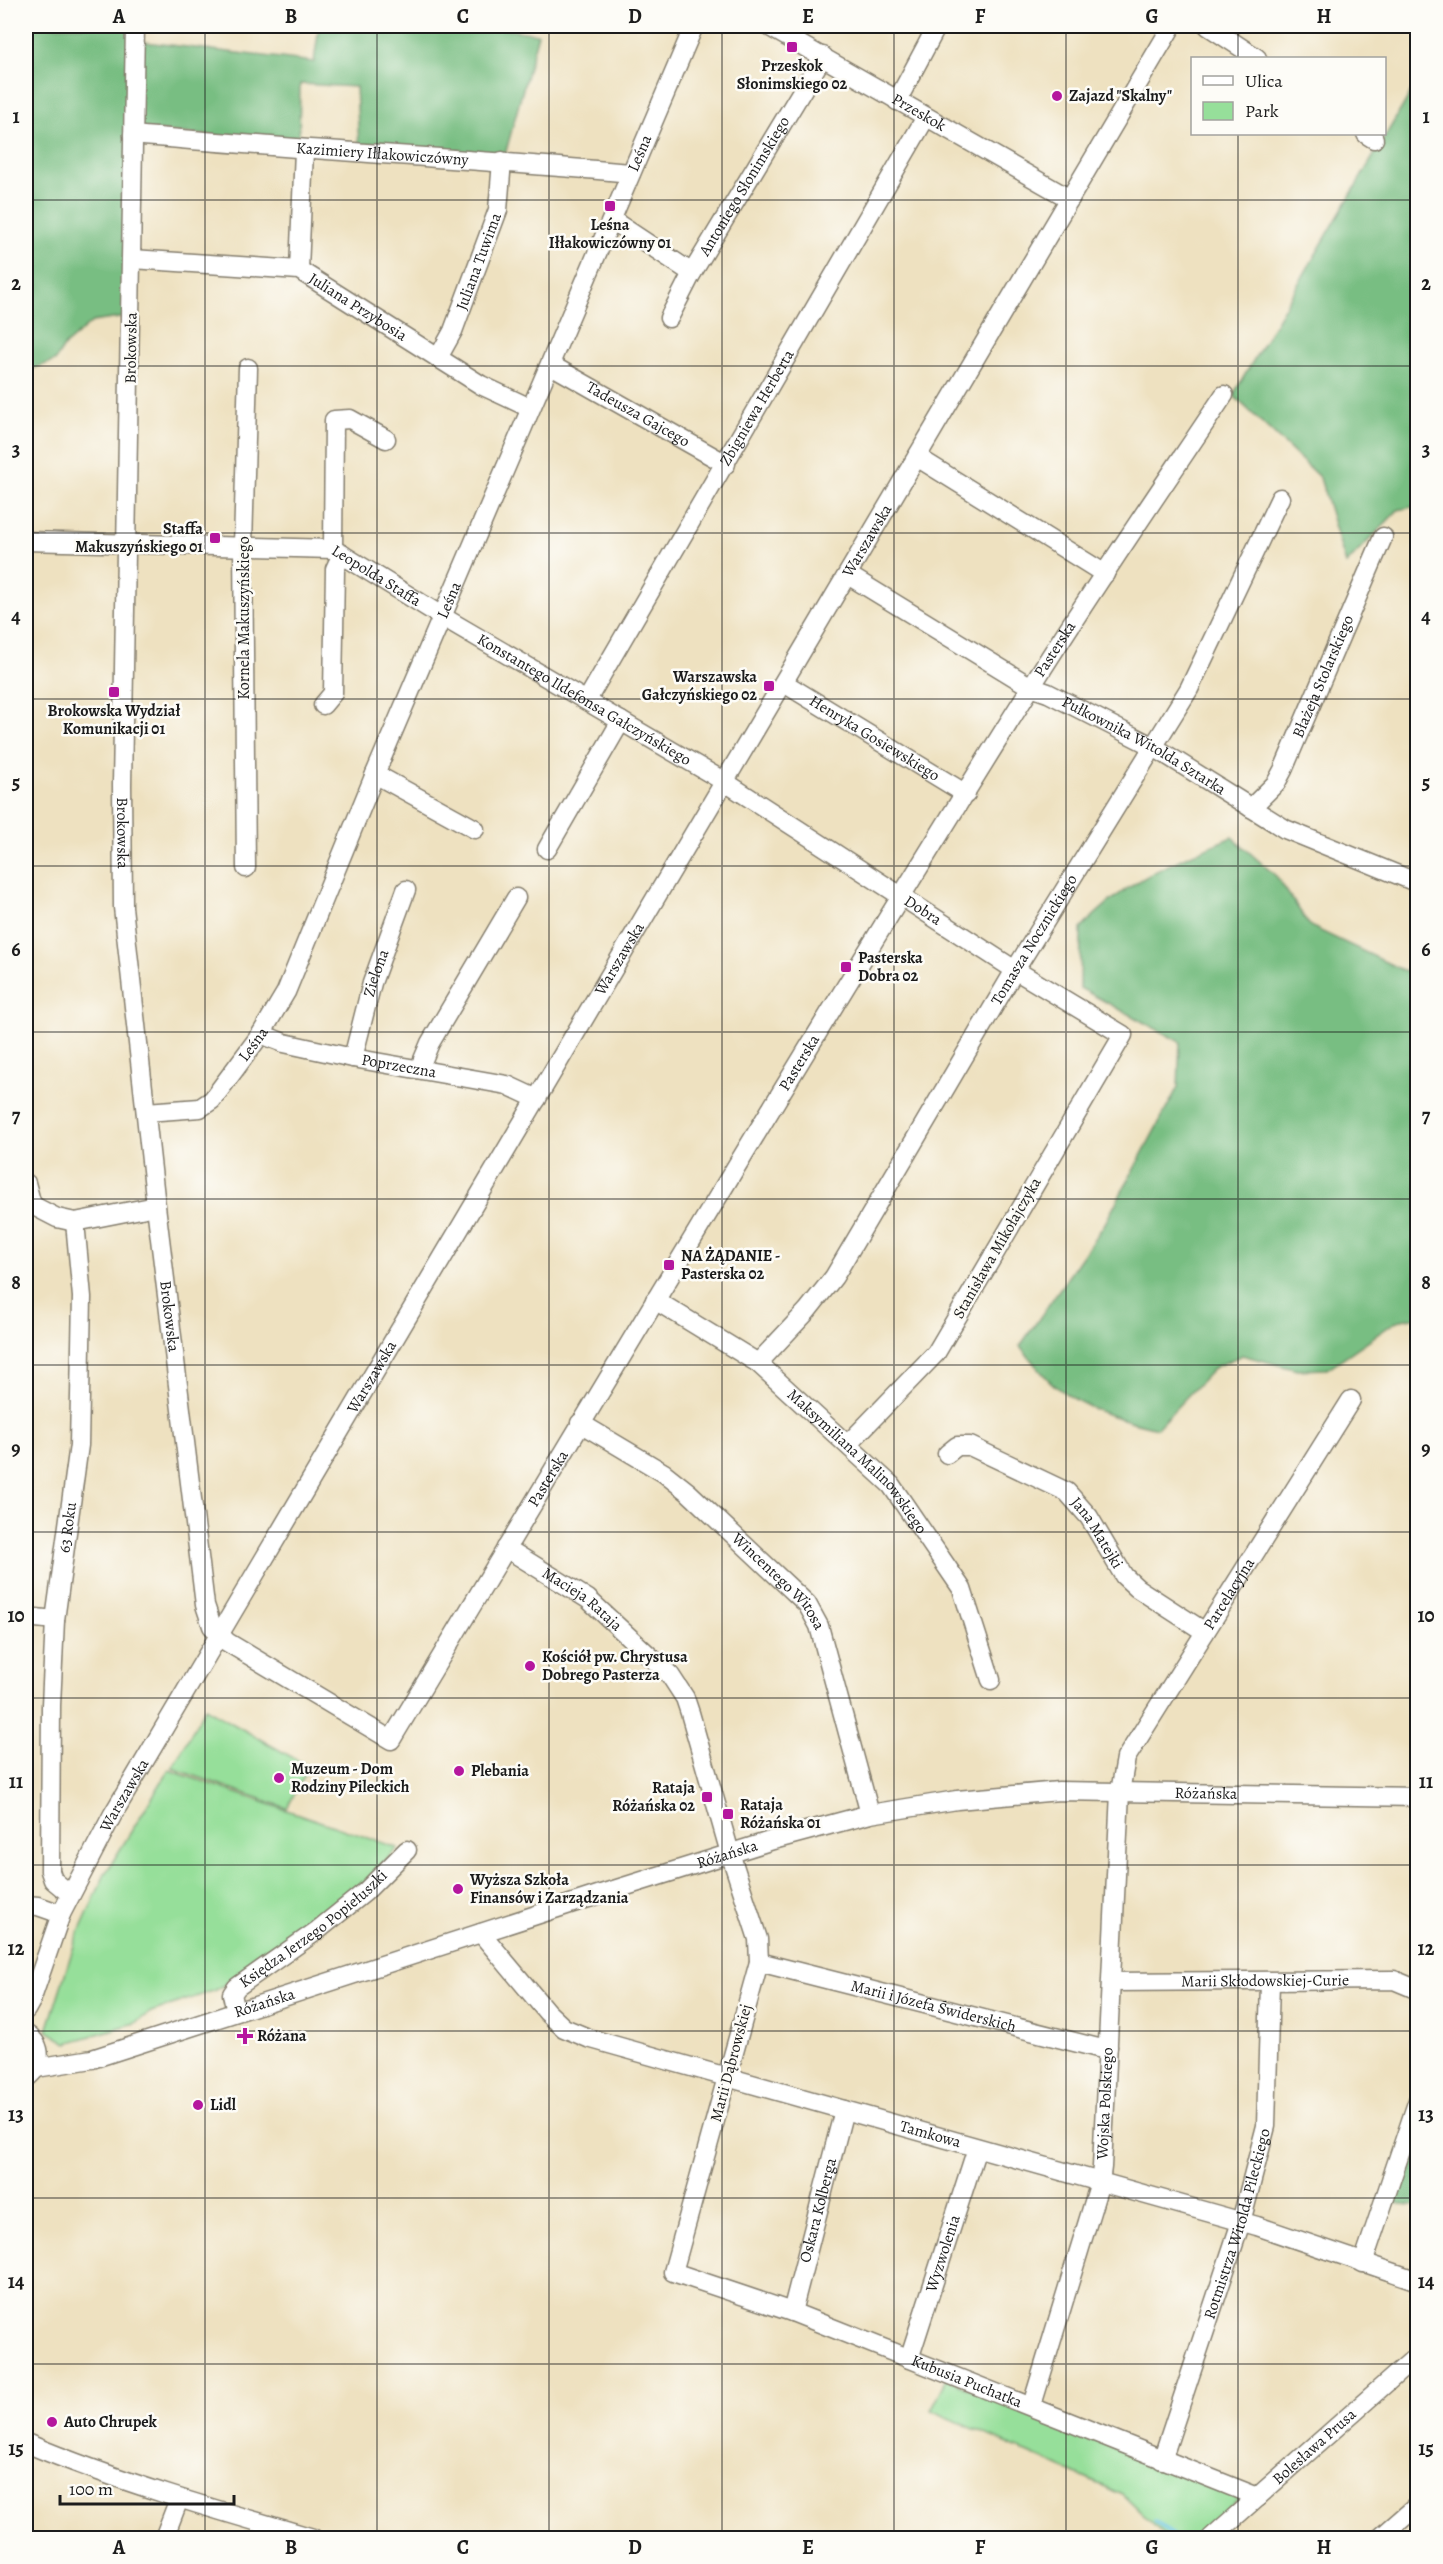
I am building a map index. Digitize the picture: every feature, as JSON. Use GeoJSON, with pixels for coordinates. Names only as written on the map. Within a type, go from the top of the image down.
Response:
{"type":"FeatureCollection","features":[{"type":"Feature","properties":{"kind":"street","name":"Brokowska"},"geometry":{"type":"LineString","coordinates":[[135,26],[128,542],[122,785],[123,907],[156,1206],[205,1605],[212,1626],[218,1633]]}},
{"type":"Feature","properties":{"kind":"street","name":"Leśna"},"geometry":{"type":"LineString","coordinates":[[146,1112],[200,1108],[212,1100],[261,1034],[286,992],[375,774],[694,26]]}},
{"type":"Feature","properties":{"kind":"street","name":"Przeskok"},"geometry":{"type":"LineString","coordinates":[[768,26],[1070,199]]}},
{"type":"Feature","properties":{"kind":"street"},"geometry":{"type":"LineString","coordinates":[[897,101],[937,26]]}},
{"type":"Feature","properties":{"kind":"street","name":"Warszawska"},"geometry":{"type":"LineString","coordinates":[[27,2034],[28,2005],[61,1914],[113,1814],[218,1633],[1172,26]]}},
{"type":"Feature","properties":{"kind":"street"},"geometry":{"type":"LineString","coordinates":[[1208,26],[1255,57]]}},
{"type":"Feature","properties":{"kind":"street","name":"Antoniego Słonimskiego"},"geometry":{"type":"LineString","coordinates":[[669,318],[692,273],[823,56]]}},
{"type":"Feature","properties":{"kind":"street","name":"Zbigniewa Herberta"},"geometry":{"type":"LineString","coordinates":[[587,700],[926,117]]}},
{"type":"Feature","properties":{"kind":"street","name":"Kazimiery Iłłakowiczówny"},"geometry":{"type":"LineString","coordinates":[[133,135],[304,150],[502,161],[631,173]]}},
{"type":"Feature","properties":{"kind":"street"},"geometry":{"type":"LineString","coordinates":[[299,270],[304,150]]}},
{"type":"Feature","properties":{"kind":"street","name":"Juliana Tuwima"},"geometry":{"type":"LineString","coordinates":[[438,358],[453,331],[498,210],[502,161]]}},
{"type":"Feature","properties":{"kind":"street"},"geometry":{"type":"LineString","coordinates":[[612,220],[692,273]]}},
{"type":"Feature","properties":{"kind":"street","name":"Juliana Przybosia"},"geometry":{"type":"LineString","coordinates":[[132,259],[299,270],[481,385],[530,408]]}},
{"type":"Feature","properties":{"kind":"street","name":"Tadeusza Gajcego"},"geometry":{"type":"LineString","coordinates":[[551,364],[726,464]]}},
{"type":"Feature","properties":{"kind":"street","name":"Kornela Makuszyńskiego"},"geometry":{"type":"LineString","coordinates":[[246,868],[243,545],[248,368]]}},
{"type":"Feature","properties":{"kind":"street","name":"Pasterska"},"geometry":{"type":"LineString","coordinates":[[218,1633],[238,1648],[391,1740],[580,1423],[1031,687],[1224,395]]}},
{"type":"Feature","properties":{"kind":"street"},"geometry":{"type":"LineString","coordinates":[[323,705],[333,693],[335,569],[338,551],[334,420],[350,419],[386,439]]}},
{"type":"Feature","properties":{"kind":"street"},"geometry":{"type":"LineString","coordinates":[[917,457],[1105,574]]}},
{"type":"Feature","properties":{"kind":"street","name":"Tomasza Nocznickiego"},"geometry":{"type":"LineString","coordinates":[[758,1363],[807,1311],[834,1277],[1015,969],[1154,747],[1189,688],[1280,498]]}},
{"type":"Feature","properties":{"kind":"street","name":"Błażeja Stolarskiego"},"geometry":{"type":"LineString","coordinates":[[1251,808],[1266,794],[1283,770],[1383,537]]}},
{"type":"Feature","properties":{"kind":"street","name":"Leopolda Staffa"},"geometry":{"type":"LineString","coordinates":[[26,541],[243,545],[338,551],[444,616]]}},
{"type":"Feature","properties":{"kind":"street","name":"Pułkownika Witolda Sztarka"},"geometry":{"type":"LineString","coordinates":[[848,575],[1031,687],[1048,693],[1154,747],[1285,829],[1418,884]]}},
{"type":"Feature","properties":{"kind":"street","name":"Konstantego Ildefonsa Gałczyńskiego"},"geometry":{"type":"LineString","coordinates":[[444,616],[725,782]]}},
{"type":"Feature","properties":{"kind":"street","name":"Henryka Gosiewskiego"},"geometry":{"type":"LineString","coordinates":[[784,683],[966,794]]}},
{"type":"Feature","properties":{"kind":"street"},"geometry":{"type":"LineString","coordinates":[[547,849],[621,721]]}},
{"type":"Feature","properties":{"kind":"street"},"geometry":{"type":"LineString","coordinates":[[375,774],[475,829]]}},
{"type":"Feature","properties":{"kind":"street","name":"Dobra"},"geometry":{"type":"LineString","coordinates":[[725,782],[901,897],[1122,1035]]}},
{"type":"Feature","properties":{"kind":"street","name":"Zielona"},"geometry":{"type":"LineString","coordinates":[[353,1058],[372,983],[406,890]]}},
{"type":"Feature","properties":{"kind":"street"},"geometry":{"type":"LineString","coordinates":[[419,1069],[430,1043],[516,898]]}},
{"type":"Feature","properties":{"kind":"street","name":"Poprzeczna"},"geometry":{"type":"LineString","coordinates":[[261,1034],[284,1043],[353,1058],[507,1085],[537,1099]]}},
{"type":"Feature","properties":{"kind":"street","name":"Stanisława Mikołajczyka"},"geometry":{"type":"LineString","coordinates":[[848,1444],[936,1353],[1122,1035]]}},
{"type":"Feature","properties":{"kind":"street"},"geometry":{"type":"LineString","coordinates":[[26,1184],[29,1203],[57,1218],[75,1222],[156,1206]]}},
{"type":"Feature","properties":{"kind":"street","name":"63 Roku"},"geometry":{"type":"LineString","coordinates":[[70,1894],[53,1880],[50,1871],[51,1705],[55,1620],[79,1445],[82,1297],[75,1222]]}},
{"type":"Feature","properties":{"kind":"street","name":"Maksymiliana Malinowskiego"},"geometry":{"type":"LineString","coordinates":[[655,1300],[758,1363],[848,1444],[900,1496],[962,1589],[991,1680]]}},
{"type":"Feature","properties":{"kind":"street","name":"Parcelacyjna"},"geometry":{"type":"LineString","coordinates":[[1120,1792],[1125,1758],[1351,1400]]}},
{"type":"Feature","properties":{"kind":"street","name":"Wincentego Witosa"},"geometry":{"type":"LineString","coordinates":[[580,1423],[664,1473],[688,1492],[807,1604],[819,1626],[870,1814]]}},
{"type":"Feature","properties":{"kind":"street","name":"Jana Matejki"},"geometry":{"type":"LineString","coordinates":[[947,1454],[957,1446],[970,1446],[1067,1492],[1089,1517],[1124,1576],[1137,1588],[1205,1632]]}},
{"type":"Feature","properties":{"kind":"street","name":"Macieja Rataja"},"geometry":{"type":"LineString","coordinates":[[506,1548],[588,1599],[661,1665],[680,1688],[690,1713],[730,1853]]}},
{"type":"Feature","properties":{"kind":"street"},"geometry":{"type":"LineString","coordinates":[[26,1617],[55,1620]]}},
{"type":"Feature","properties":{"kind":"street","name":"Różańska"},"geometry":{"type":"LineString","coordinates":[[33,2067],[92,2059],[730,1853],[870,1814],[957,1800],[1059,1791],[1418,1797]]}},
{"type":"Feature","properties":{"kind":"street","name":"Wojska Polskiego"},"geometry":{"type":"LineString","coordinates":[[1032,2405],[1100,2182],[1120,1792]]}},
{"type":"Feature","properties":{"kind":"street","name":"Księdza Jerzego Popiełuszki"},"geometry":{"type":"LineString","coordinates":[[236,2012],[232,1994],[237,1987],[318,1930],[364,1892],[407,1850]]}},
{"type":"Feature","properties":{"kind":"street","name":"Marii Dąbrowskiej"},"geometry":{"type":"LineString","coordinates":[[673,2272],[759,1962],[758,1939],[730,1853]]}},
{"type":"Feature","properties":{"kind":"street"},"geometry":{"type":"LineString","coordinates":[[26,1905],[38,1906],[61,1914]]}},
{"type":"Feature","properties":{"kind":"street","name":"Tamkowa"},"geometry":{"type":"LineString","coordinates":[[481,1933],[533,1998],[564,2028],[588,2038],[1241,2222],[1418,2281]]}},
{"type":"Feature","properties":{"kind":"street","name":"Marii i Józefa Świderskich"},"geometry":{"type":"LineString","coordinates":[[759,1962],[1098,2048],[1108,2047]]}},
{"type":"Feature","properties":{"kind":"street","name":"Marii Skłodowskiej-Curie"},"geometry":{"type":"LineString","coordinates":[[1112,1982],[1395,1980],[1418,1990]]}},
{"type":"Feature","properties":{"kind":"street","name":"Rotmistrza Witolda Pileckiego"},"geometry":{"type":"LineString","coordinates":[[1162,2460],[1241,2222],[1266,2126],[1270,1982]]}},
{"type":"Feature","properties":{"kind":"street"},"geometry":{"type":"LineString","coordinates":[[27,2034],[36,2044],[33,2067]]}},
{"type":"Feature","properties":{"kind":"street"},"geometry":{"type":"LineString","coordinates":[[1363,2263],[1418,2100]]}},
{"type":"Feature","properties":{"kind":"street","name":"Oskara Kolberga"},"geometry":{"type":"LineString","coordinates":[[792,2312],[844,2110]]}},
{"type":"Feature","properties":{"kind":"street","name":"Wyzwolenia"},"geometry":{"type":"LineString","coordinates":[[909,2359],[977,2148]]}},
{"type":"Feature","properties":{"kind":"street","name":"Kubusia Puchatka"},"geometry":{"type":"LineString","coordinates":[[673,2272],[792,2312],[1032,2405],[1162,2460],[1258,2497]]}},
{"type":"Feature","properties":{"kind":"street","name":"Bolesława Prusa"},"geometry":{"type":"LineString","coordinates":[[1211,2538],[1418,2355]]}},
{"type":"Feature","properties":{"kind":"street"},"geometry":{"type":"LineString","coordinates":[[26,2443],[92,2470],[179,2499],[313,2538]]}},
{"type":"Feature","properties":{"kind":"street"},"geometry":{"type":"LineString","coordinates":[[164,2538],[179,2499]]}},
{"type":"Feature","properties":{"kind":"street"},"geometry":{"type":"LineString","coordinates":[[1380,2538],[1418,2505]]}},
{"type":"Feature","properties":{"kind":"green space"},"geometry":{"type":"Polygon","coordinates":[[[26,26],[137,26],[137,41],[314,62],[319,26],[485,26],[538,34],[505,155],[359,147],[356,87],[300,84],[299,143],[136,129],[126,317],[92,322],[65,345],[55,361],[26,371],[26,26]]]}},
{"type":"Feature","properties":{"kind":"green space"},"geometry":{"type":"Polygon","coordinates":[[[1417,82],[1417,506],[1398,510],[1346,564],[1320,478],[1233,395],[1417,82]]]}},
{"type":"Feature","properties":{"kind":"green space"},"geometry":{"type":"Polygon","coordinates":[[[1232,837],[1277,877],[1310,926],[1417,977],[1417,1317],[1397,1321],[1327,1369],[1297,1370],[1242,1355],[1215,1367],[1157,1428],[1105,1413],[1069,1396],[1047,1379],[1020,1346],[1104,1225],[1178,1087],[1180,1042],[1080,988],[1081,929],[1115,897],[1151,874],[1232,837]]]}},
{"type":"Feature","properties":{"kind":"green space"},"geometry":{"type":"Polygon","coordinates":[[[205,1708],[306,1765],[308,1769],[287,1808],[172,1768],[205,1708]]]}},
{"type":"Feature","properties":{"kind":"green space"},"geometry":{"type":"Polygon","coordinates":[[[169,1770],[398,1848],[354,1893],[304,1933],[216,1990],[151,2012],[135,2023],[67,2043],[47,2031],[76,1939],[105,1874],[169,1770]]]}},
{"type":"Feature","properties":{"kind":"green space"},"geometry":{"type":"Polygon","coordinates":[[[1417,2129],[1417,2206],[1387,2202],[1417,2129]]]}},
{"type":"Feature","properties":{"kind":"green space"},"geometry":{"type":"Polygon","coordinates":[[[947,2379],[1240,2499],[1195,2538],[1167,2538],[1123,2495],[931,2410],[947,2379]]]}},
{"type":"Feature","properties":{"kind":"waterway"},"geometry":{"type":"LineString","coordinates":[[1155,2521],[1175,2538]]}},
{"type":"Feature","properties":{"kind":"place","name":"Przeskok Słonimskiego 02"},"geometry":{"type":"Point","coordinates":[792,47]}},
{"type":"Feature","properties":{"kind":"place","name":"Zajazd \"Skalny\""},"geometry":{"type":"Point","coordinates":[1057,96]}},
{"type":"Feature","properties":{"kind":"place","name":"Leśna Iłłakowiczówny 01"},"geometry":{"type":"Point","coordinates":[610,206]}},
{"type":"Feature","properties":{"kind":"place","name":"Staffa Makuszyńskiego 01"},"geometry":{"type":"Point","coordinates":[215,538]}},
{"type":"Feature","properties":{"kind":"place","name":"Warszawska Gałczyńskiego 02"},"geometry":{"type":"Point","coordinates":[769,686]}},
{"type":"Feature","properties":{"kind":"place","name":"Brokowska Wydział Komunikacji 01"},"geometry":{"type":"Point","coordinates":[114,692]}},
{"type":"Feature","properties":{"kind":"place","name":"Pasterska Dobra 02"},"geometry":{"type":"Point","coordinates":[846,967]}},
{"type":"Feature","properties":{"kind":"place","name":"NA ŻĄDANIE - Pasterska 02"},"geometry":{"type":"Point","coordinates":[669,1265]}},
{"type":"Feature","properties":{"kind":"place","name":"Kościół pw. Chrystusa Dobrego Pasterza"},"geometry":{"type":"Point","coordinates":[530,1666]}},
{"type":"Feature","properties":{"kind":"place","name":"Plebania"},"geometry":{"type":"Point","coordinates":[459,1771]}},
{"type":"Feature","properties":{"kind":"place","name":"Muzeum - Dom Rodziny Pileckich"},"geometry":{"type":"Point","coordinates":[279,1778]}},
{"type":"Feature","properties":{"kind":"place","name":"Rataja Różańska 02"},"geometry":{"type":"Point","coordinates":[707,1797]}},
{"type":"Feature","properties":{"kind":"place","name":"Rataja Różańska 01"},"geometry":{"type":"Point","coordinates":[728,1814]}},
{"type":"Feature","properties":{"kind":"place","name":"Wyższa Szkoła Finansów i Zarządzania"},"geometry":{"type":"Point","coordinates":[458,1889]}},
{"type":"Feature","properties":{"kind":"place","name":"Różana"},"geometry":{"type":"Point","coordinates":[245,2036]}},
{"type":"Feature","properties":{"kind":"place","name":"Lidl"},"geometry":{"type":"Point","coordinates":[198,2105]}},
{"type":"Feature","properties":{"kind":"place","name":"Auto Chrupek"},"geometry":{"type":"Point","coordinates":[52,2422]}}]}
